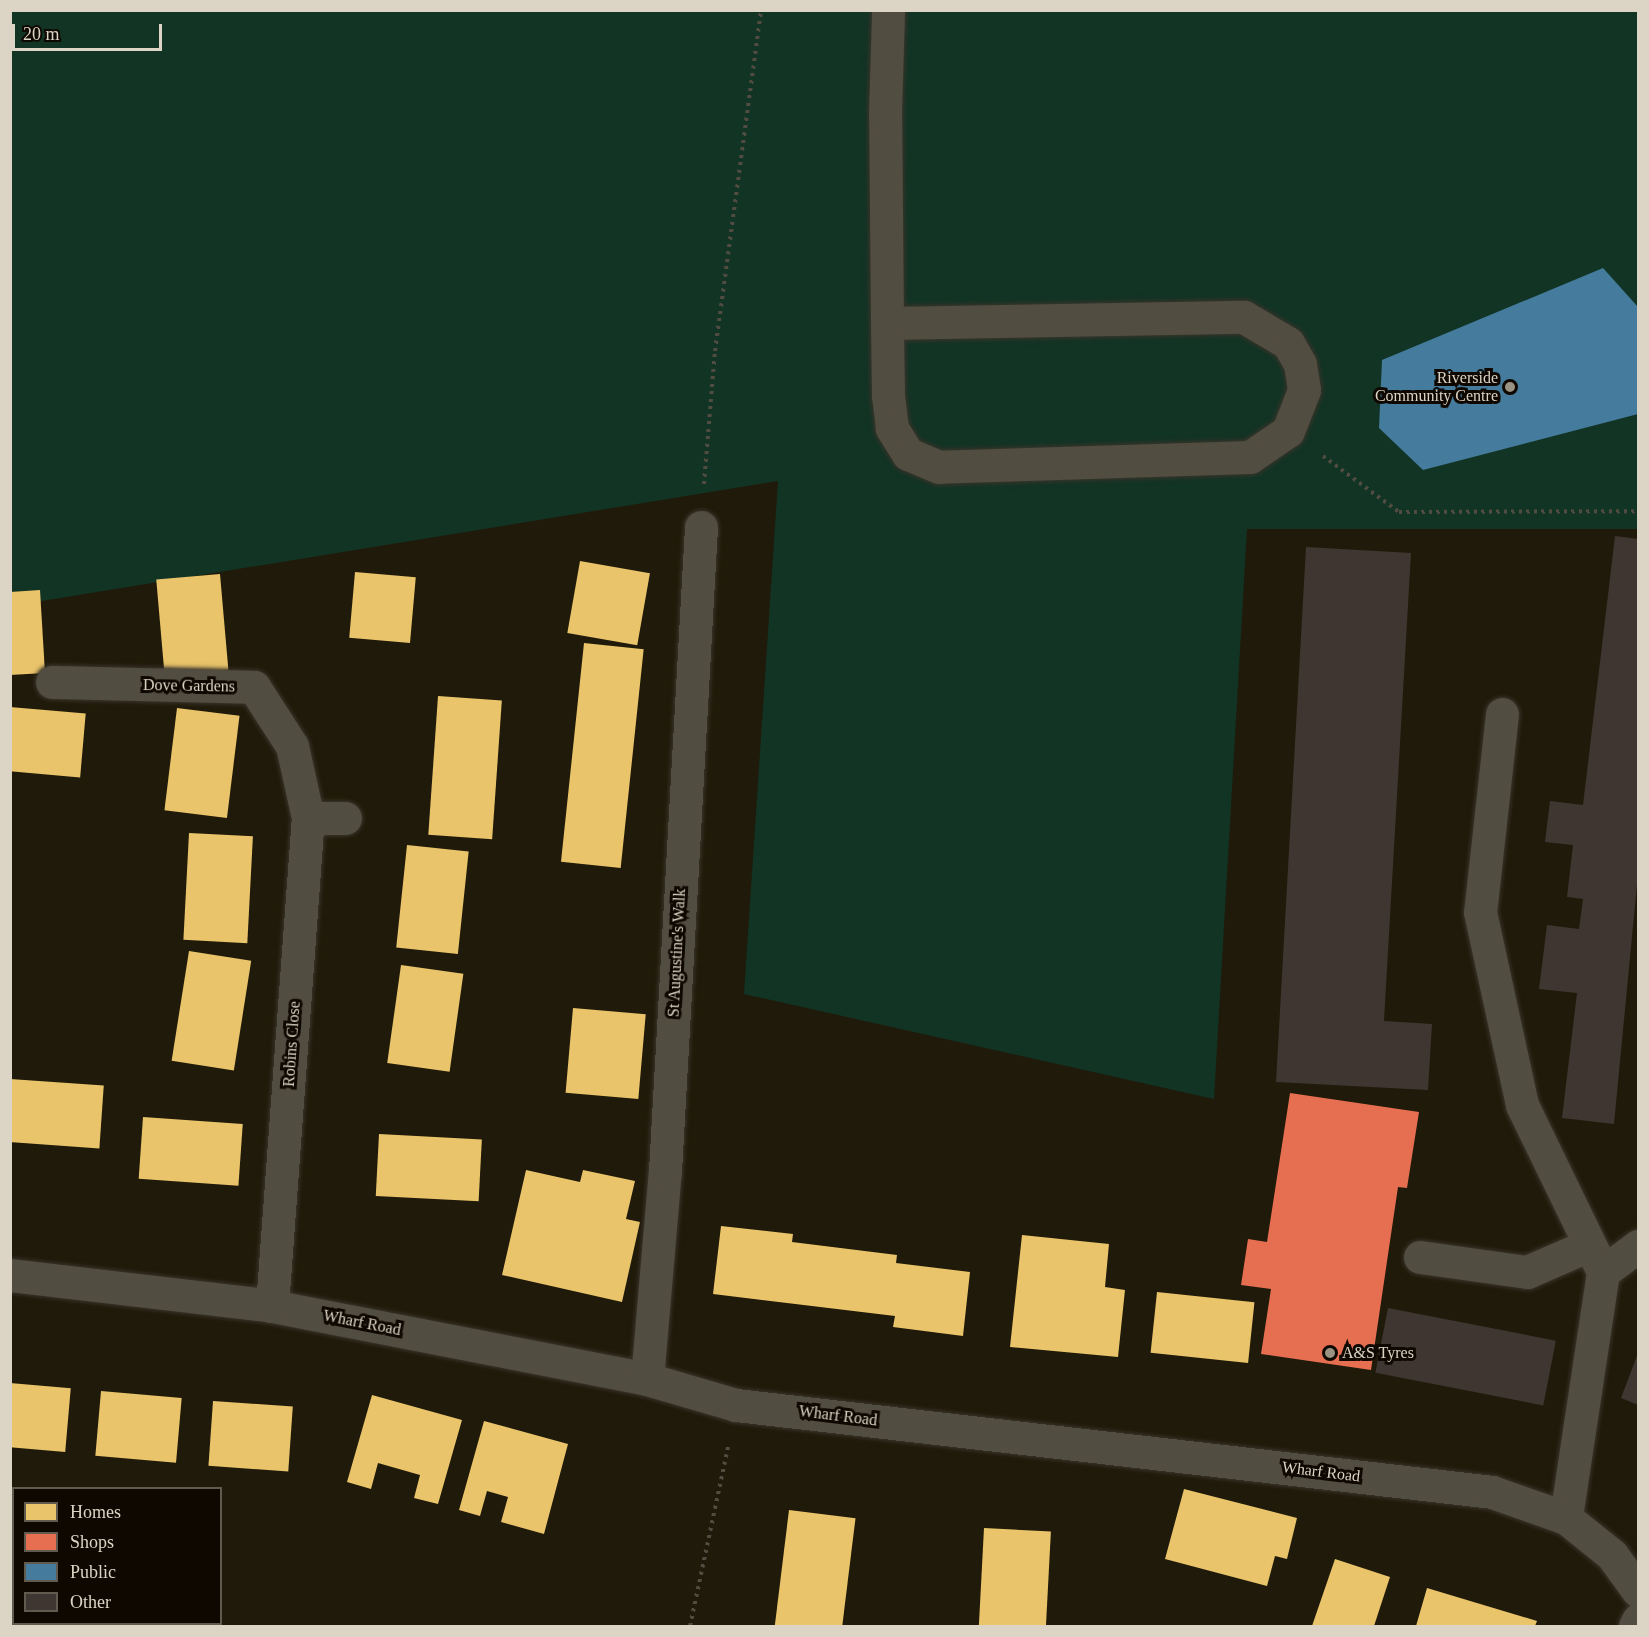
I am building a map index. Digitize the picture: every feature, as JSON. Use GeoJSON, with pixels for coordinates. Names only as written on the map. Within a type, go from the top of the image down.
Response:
{"type":"FeatureCollection","features":[{"type":"Feature","properties":{"kind":"street"},"geometry":{"type":"LineString","coordinates":[[887,323],[1244,317],[1288,343],[1300,364],[1304,390],[1288,431],[1250,457],[939,467],[908,454],[892,428],[887,323],[888,10]]}},
{"type":"Feature","properties":{"kind":"street","name":"St Augustine's Walk"},"geometry":{"type":"LineString","coordinates":[[647,1379],[666,1159],[701,526]]}},
{"type":"Feature","properties":{"kind":"street","name":"Dove Gardens"},"geometry":{"type":"LineString","coordinates":[[52,682],[254,687],[292,746],[308,818]]}},
{"type":"Feature","properties":{"kind":"street"},"geometry":{"type":"LineString","coordinates":[[1502,714],[1480,912],[1522,1105],[1595,1259],[1566,1518]]}},
{"type":"Feature","properties":{"kind":"street"},"geometry":{"type":"LineString","coordinates":[[308,818],[345,818]]}},
{"type":"Feature","properties":{"kind":"street","name":"Robins Close"},"geometry":{"type":"LineString","coordinates":[[272,1306],[308,818]]}},
{"type":"Feature","properties":{"kind":"street"},"geometry":{"type":"LineString","coordinates":[[1420,1257],[1527,1272],[1595,1259],[1638,1246]]}},
{"type":"Feature","properties":{"kind":"street","name":"Wharf Road"},"geometry":{"type":"LineString","coordinates":[[10,1275],[272,1306],[647,1379],[736,1405],[1492,1492],[1566,1518],[1612,1555],[1638,1591]]}},
{"type":"Feature","properties":{"kind":"street"},"geometry":{"type":"LineString","coordinates":[[1635,1626],[1638,1620]]}},
{"type":"Feature","properties":{"kind":"path"},"geometry":{"type":"LineString","coordinates":[[701,526],[715,351],[761,10]]}},
{"type":"Feature","properties":{"kind":"path"},"geometry":{"type":"LineString","coordinates":[[1288,431],[1399,512],[1638,511]]}},
{"type":"Feature","properties":{"kind":"path"},"geometry":{"type":"LineString","coordinates":[[690,1626],[736,1405]]}},
{"type":"Feature","properties":{"kind":"green space"},"geometry":{"type":"Polygon","coordinates":[[[11,11],[1638,11],[1638,529],[1247,529],[1214,1099],[744,994],[778,481],[11,606],[11,11]]]}},
{"type":"Feature","properties":{"kind":"building: Homes"},"geometry":{"type":"Polygon","coordinates":[[[580,561],[650,573],[637,645],[567,633],[580,561]]]}},
{"type":"Feature","properties":{"kind":"building: Homes"},"geometry":{"type":"Polygon","coordinates":[[[355,572],[416,577],[410,643],[349,638],[355,572]]]}},
{"type":"Feature","properties":{"kind":"building: Homes"},"geometry":{"type":"Polygon","coordinates":[[[220,574],[228,670],[165,675],[156,580],[220,574]]]}},
{"type":"Feature","properties":{"kind":"building: Homes"},"geometry":{"type":"Polygon","coordinates":[[[40,590],[45,673],[10,675],[10,592],[40,590]]]}},
{"type":"Feature","properties":{"kind":"building: Homes"},"geometry":{"type":"Polygon","coordinates":[[[584,643],[644,649],[621,868],[561,862],[584,643]]]}},
{"type":"Feature","properties":{"kind":"building: Homes"},"geometry":{"type":"Polygon","coordinates":[[[438,696],[502,700],[492,839],[428,835],[438,696]]]}},
{"type":"Feature","properties":{"kind":"building: Homes"},"geometry":{"type":"Polygon","coordinates":[[[10,707],[86,714],[80,777],[10,771],[10,707]]]}},
{"type":"Feature","properties":{"kind":"building: Homes"},"geometry":{"type":"Polygon","coordinates":[[[177,708],[240,716],[227,818],[164,810],[177,708]]]}},
{"type":"Feature","properties":{"kind":"building: Homes"},"geometry":{"type":"Polygon","coordinates":[[[189,833],[253,836],[247,943],[183,940],[189,833]]]}},
{"type":"Feature","properties":{"kind":"building: Homes"},"geometry":{"type":"Polygon","coordinates":[[[407,845],[469,851],[458,954],[396,947],[407,845]]]}},
{"type":"Feature","properties":{"kind":"building: Homes"},"geometry":{"type":"Polygon","coordinates":[[[189,951],[251,961],[234,1070],[172,1061],[189,951]]]}},
{"type":"Feature","properties":{"kind":"building: Homes"},"geometry":{"type":"Polygon","coordinates":[[[401,965],[463,974],[450,1072],[387,1063],[401,965]]]}},
{"type":"Feature","properties":{"kind":"building: Homes"},"geometry":{"type":"Polygon","coordinates":[[[573,1008],[646,1014],[638,1099],[566,1093],[573,1008]]]}},
{"type":"Feature","properties":{"kind":"building: Homes"},"geometry":{"type":"Polygon","coordinates":[[[10,1079],[104,1086],[99,1148],[10,1142],[10,1079]]]}},
{"type":"Feature","properties":{"kind":"building: Homes"},"geometry":{"type":"Polygon","coordinates":[[[143,1117],[243,1124],[238,1186],[139,1179],[143,1117]]]}},
{"type":"Feature","properties":{"kind":"building: Homes"},"geometry":{"type":"Polygon","coordinates":[[[379,1134],[482,1139],[479,1201],[376,1196],[379,1134]]]}},
{"type":"Feature","properties":{"kind":"building: Homes"},"geometry":{"type":"Polygon","coordinates":[[[526,1170],[580,1182],[583,1170],[635,1181],[626,1219],[640,1222],[622,1302],[502,1275],[526,1170]]]}},
{"type":"Feature","properties":{"kind":"building: Homes"},"geometry":{"type":"Polygon","coordinates":[[[721,1226],[793,1234],[792,1242],[897,1255],[896,1263],[970,1272],[963,1336],[893,1327],[895,1316],[713,1294],[721,1226]]]}},
{"type":"Feature","properties":{"kind":"building: Homes"},"geometry":{"type":"Polygon","coordinates":[[[1022,1235],[1109,1244],[1105,1287],[1125,1290],[1118,1357],[1010,1347],[1022,1235]]]}},
{"type":"Feature","properties":{"kind":"building: Homes"},"geometry":{"type":"Polygon","coordinates":[[[1157,1292],[1254,1302],[1248,1363],[1151,1353],[1157,1292]]]}},
{"type":"Feature","properties":{"kind":"building: Homes"},"geometry":{"type":"Polygon","coordinates":[[[10,1383],[71,1388],[65,1452],[10,1447],[10,1383]]]}},
{"type":"Feature","properties":{"kind":"building: Homes"},"geometry":{"type":"Polygon","coordinates":[[[101,1391],[182,1398],[176,1463],[95,1456],[101,1391]]]}},
{"type":"Feature","properties":{"kind":"building: Homes"},"geometry":{"type":"Polygon","coordinates":[[[372,1395],[462,1420],[438,1504],[414,1498],[420,1475],[378,1463],[371,1489],[347,1482],[372,1395]]]}},
{"type":"Feature","properties":{"kind":"building: Homes"},"geometry":{"type":"Polygon","coordinates":[[[213,1401],[293,1407],[288,1471],[208,1466],[213,1401]]]}},
{"type":"Feature","properties":{"kind":"building: Homes"},"geometry":{"type":"Polygon","coordinates":[[[484,1421],[568,1444],[544,1534],[501,1522],[508,1497],[487,1491],[480,1516],[459,1510],[484,1421]]]}},
{"type":"Feature","properties":{"kind":"building: Homes"},"geometry":{"type":"Polygon","coordinates":[[[1184,1489],[1297,1518],[1287,1559],[1275,1556],[1267,1586],[1165,1559],[1184,1489]]]}},
{"type":"Feature","properties":{"kind":"building: Homes"},"geometry":{"type":"Polygon","coordinates":[[[789,1510],[856,1518],[842,1626],[775,1626],[789,1510]]]}},
{"type":"Feature","properties":{"kind":"building: Homes"},"geometry":{"type":"Polygon","coordinates":[[[984,1528],[1051,1532],[1046,1626],[979,1626],[984,1528]]]}},
{"type":"Feature","properties":{"kind":"building: Homes"},"geometry":{"type":"Polygon","coordinates":[[[1335,1559],[1390,1577],[1374,1626],[1312,1626],[1335,1559]]]}},
{"type":"Feature","properties":{"kind":"building: Homes"},"geometry":{"type":"Polygon","coordinates":[[[1427,1588],[1537,1621],[1535,1626],[1416,1626],[1427,1588]]]}},
{"type":"Feature","properties":{"kind":"building: Shops"},"geometry":{"type":"Polygon","coordinates":[[[1290,1093],[1419,1112],[1407,1188],[1398,1187],[1371,1370],[1261,1354],[1271,1289],[1241,1285],[1248,1239],[1267,1242],[1290,1093]]]}},
{"type":"Feature","properties":{"kind":"building: Public","name":"Riverside Community Centre"},"geometry":{"type":"Polygon","coordinates":[[[1603,268],[1638,307],[1638,414],[1423,470],[1379,428],[1382,360],[1603,268]]]}},
{"type":"Feature","properties":{"kind":"building: Other"},"geometry":{"type":"Polygon","coordinates":[[[1615,536],[1638,539],[1638,874],[1614,1124],[1562,1118],[1577,993],[1539,989],[1547,925],[1579,929],[1583,899],[1567,897],[1573,845],[1545,842],[1550,801],[1583,805],[1615,536]]]}},
{"type":"Feature","properties":{"kind":"building: Other"},"geometry":{"type":"Polygon","coordinates":[[[1306,547],[1411,553],[1384,1021],[1432,1024],[1428,1090],[1276,1082],[1306,547]]]}},
{"type":"Feature","properties":{"kind":"building: Other"},"geometry":{"type":"Polygon","coordinates":[[[1388,1308],[1556,1341],[1543,1405],[1375,1373],[1388,1308]]]}},
{"type":"Feature","properties":{"kind":"building: Other"},"geometry":{"type":"Polygon","coordinates":[[[1638,1353],[1638,1405],[1621,1398],[1638,1353]]]}},
{"type":"Feature","properties":{"kind":"place","name":"Riverside Community Centre"},"geometry":{"type":"Point","coordinates":[1510,387]}},
{"type":"Feature","properties":{"kind":"place","name":"A&S Tyres"},"geometry":{"type":"Point","coordinates":[1330,1353]}}]}
